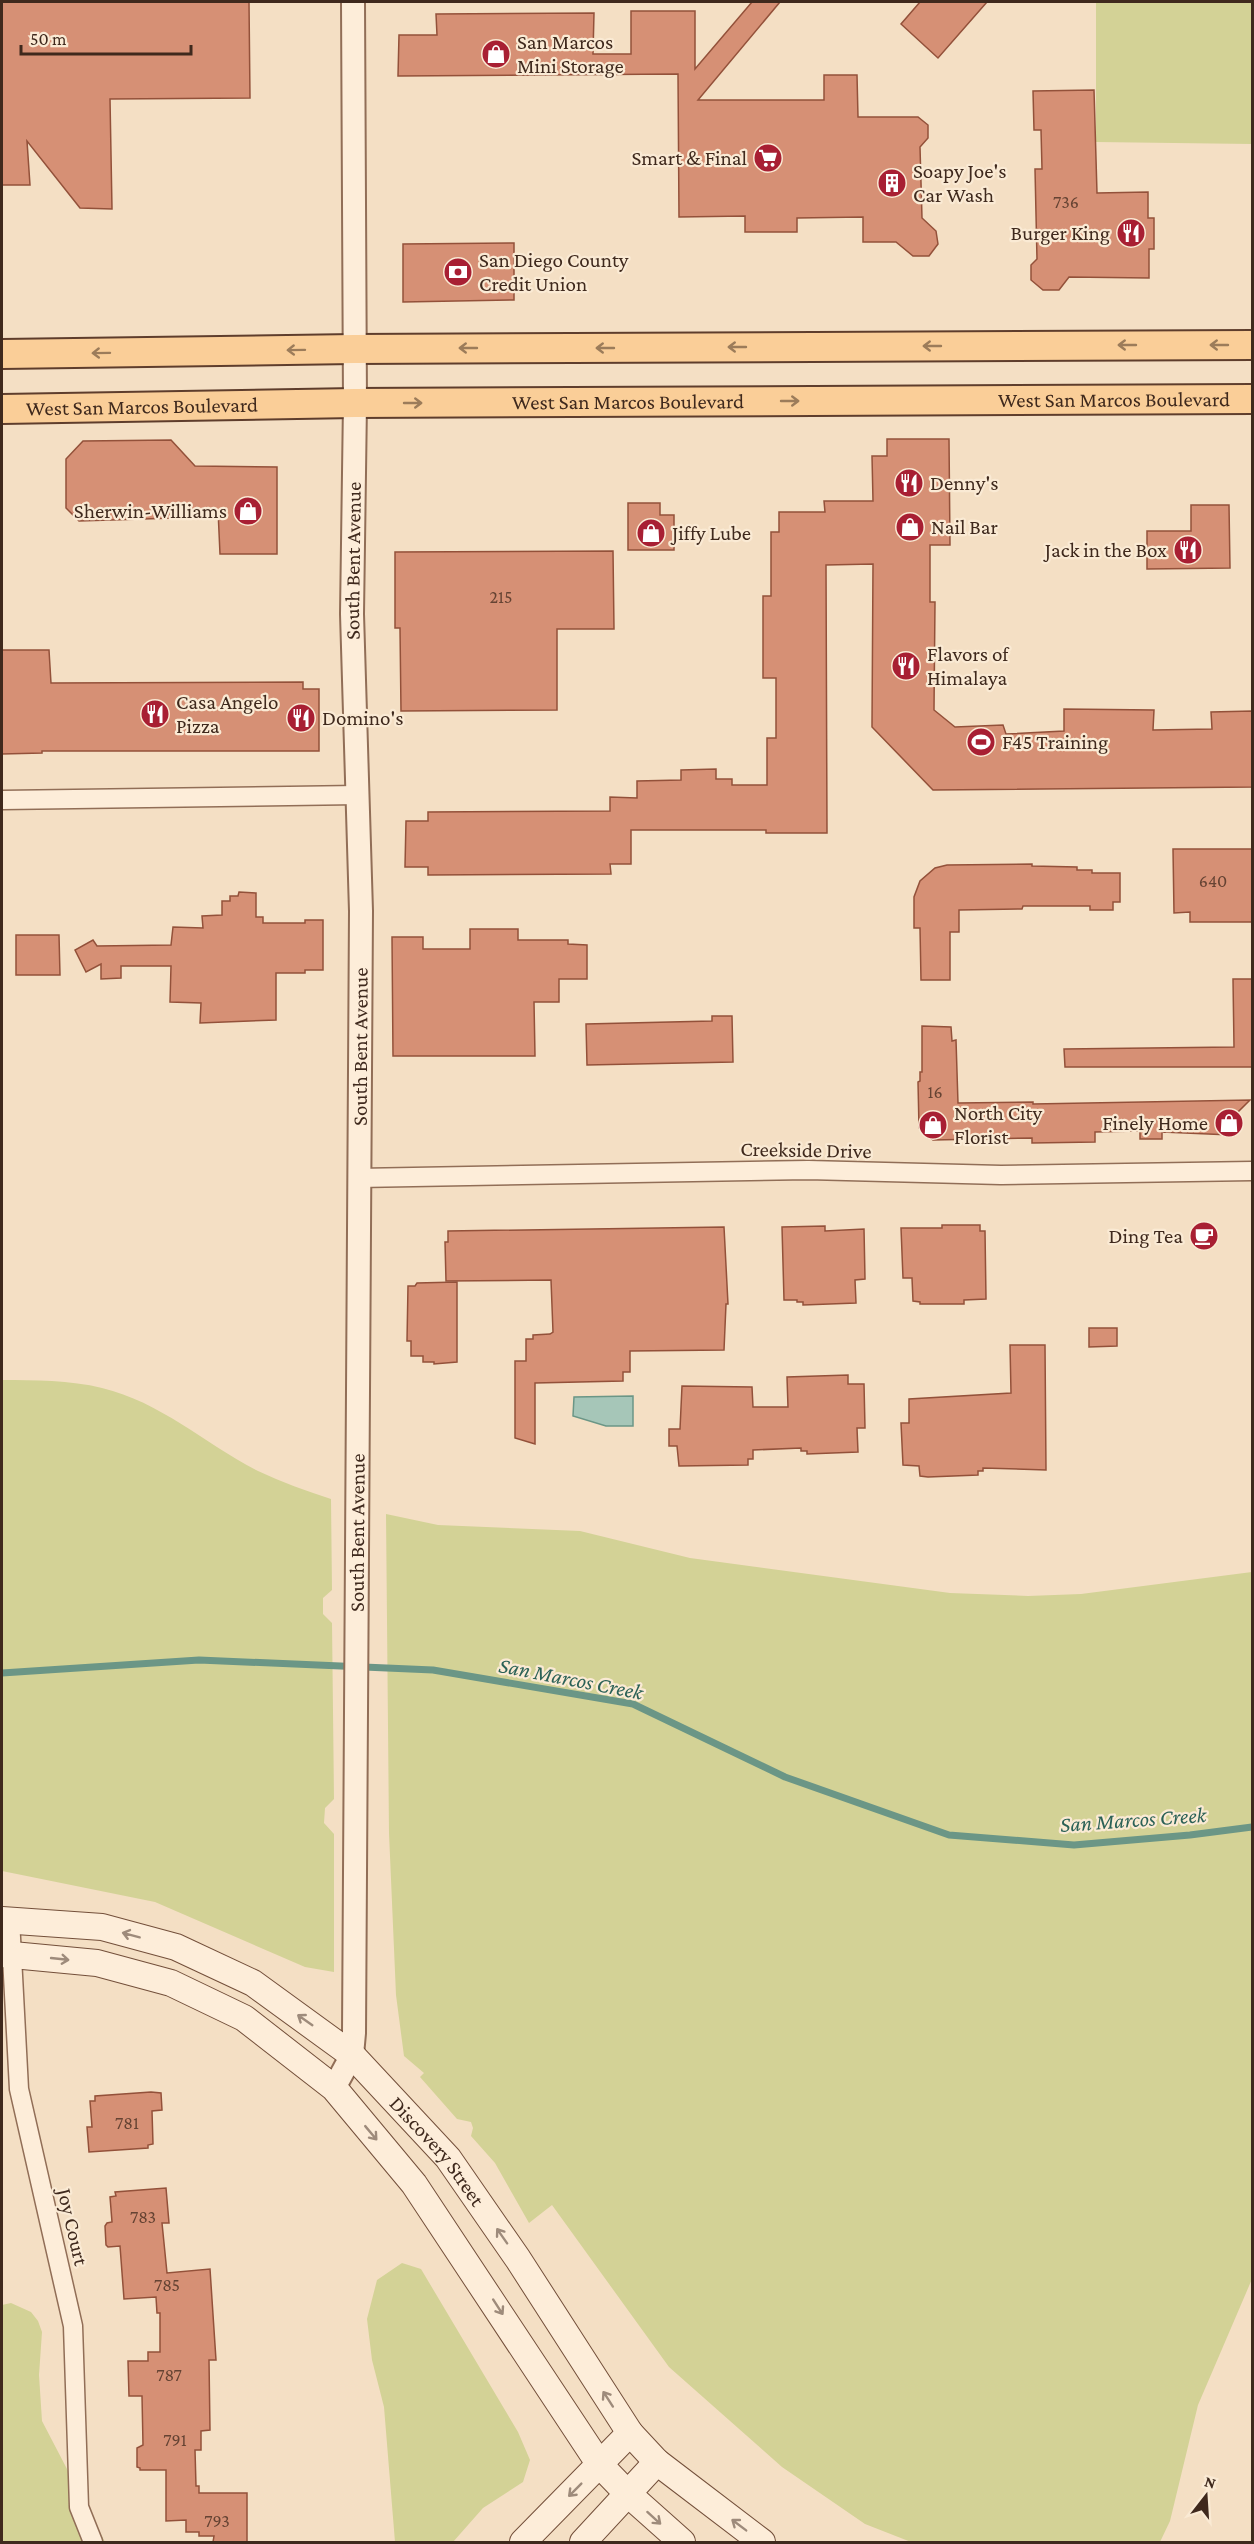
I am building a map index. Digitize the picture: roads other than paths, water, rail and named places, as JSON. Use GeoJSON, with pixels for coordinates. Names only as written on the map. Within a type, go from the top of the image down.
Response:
{"type":"FeatureCollection","features":[{"type":"Feature","properties":{"kind":"main road"},"geometry":{"type":"LineString","coordinates":[[2,354],[354,349],[1252,345]]}},
{"type":"Feature","properties":{"kind":"main road","name":"West San Marcos Boulevard"},"geometry":{"type":"LineString","coordinates":[[2,409],[355,403],[1252,399]]}},
{"type":"Feature","properties":{"kind":"main road","name":"Discovery Street"},"geometry":{"type":"LineString","coordinates":[[6,1919],[102,1927],[176,1947],[253,1983],[352,2055],[448,2158],[518,2259],[630,2433],[657,2462],[762,2542]]}},
{"type":"Feature","properties":{"kind":"main road","name":"Discovery Street"},"geometry":{"type":"LineString","coordinates":[[6,1954],[97,1963],[171,1983],[244,2018],[334,2088],[414,2184],[600,2465],[627,2493],[682,2542]]}},
{"type":"Feature","properties":{"kind":"main road"},"geometry":{"type":"LineString","coordinates":[[523,2542],[630,2433]]}},
{"type":"Feature","properties":{"kind":"main road"},"geometry":{"type":"LineString","coordinates":[[583,2542],[657,2462]]}},
{"type":"Feature","properties":{"kind":"street","name":"South Bent Avenue"},"geometry":{"type":"LineString","coordinates":[[334,2088],[352,2055],[355,1979],[361,911],[352,614],[355,403],[353,2]]}},
{"type":"Feature","properties":{"kind":"street"},"geometry":{"type":"LineString","coordinates":[[2,800],[357,795]]}},
{"type":"Feature","properties":{"kind":"street","name":"Creekside Drive"},"geometry":{"type":"LineString","coordinates":[[358,1178],[808,1170],[1001,1175],[1252,1171]]}},
{"type":"Feature","properties":{"kind":"street","name":"Joy Court"},"geometry":{"type":"LineString","coordinates":[[6,1919],[6,1954],[19,2089],[73,2326],[79,2507],[93,2542]]}},
{"type":"Feature","properties":{"kind":"waterway","name":"San Marcos Creek"},"geometry":{"type":"LineString","coordinates":[[2,1673],[199,1660],[433,1670],[633,1704],[785,1777],[949,1835],[1074,1845],[1252,1827]]}},
{"type":"Feature","properties":{"kind":"place","name":"San Marcos Mini Storage"},"geometry":{"type":"Point","coordinates":[496,54]}},
{"type":"Feature","properties":{"kind":"place","name":"Smart & Final"},"geometry":{"type":"Point","coordinates":[768,158]}},
{"type":"Feature","properties":{"kind":"place","name":"Soapy Joe's Car Wash"},"geometry":{"type":"Point","coordinates":[892,183]}},
{"type":"Feature","properties":{"kind":"place","name":"Burger King"},"geometry":{"type":"Point","coordinates":[1131,233]}},
{"type":"Feature","properties":{"kind":"place","name":"San Diego County Credit Union"},"geometry":{"type":"Point","coordinates":[458,272]}},
{"type":"Feature","properties":{"kind":"place","name":"Denny's"},"geometry":{"type":"Point","coordinates":[909,483]}},
{"type":"Feature","properties":{"kind":"place","name":"Sherwin-Williams"},"geometry":{"type":"Point","coordinates":[248,511]}},
{"type":"Feature","properties":{"kind":"place","name":"Nail Bar"},"geometry":{"type":"Point","coordinates":[910,527]}},
{"type":"Feature","properties":{"kind":"place","name":"Jiffy Lube"},"geometry":{"type":"Point","coordinates":[651,533]}},
{"type":"Feature","properties":{"kind":"place","name":"Jack in the Box"},"geometry":{"type":"Point","coordinates":[1188,550]}},
{"type":"Feature","properties":{"kind":"place","name":"Flavors of Himalaya"},"geometry":{"type":"Point","coordinates":[906,666]}},
{"type":"Feature","properties":{"kind":"place","name":"Casa Angelo Pizza"},"geometry":{"type":"Point","coordinates":[155,714]}},
{"type":"Feature","properties":{"kind":"place","name":"Domino's"},"geometry":{"type":"Point","coordinates":[301,718]}},
{"type":"Feature","properties":{"kind":"place","name":"F45 Training"},"geometry":{"type":"Point","coordinates":[981,742]}},
{"type":"Feature","properties":{"kind":"place","name":"Finely Home"},"geometry":{"type":"Point","coordinates":[1229,1123]}},
{"type":"Feature","properties":{"kind":"place","name":"North City Florist"},"geometry":{"type":"Point","coordinates":[933,1125]}},
{"type":"Feature","properties":{"kind":"place","name":"Ding Tea"},"geometry":{"type":"Point","coordinates":[1204,1236]}}]}
